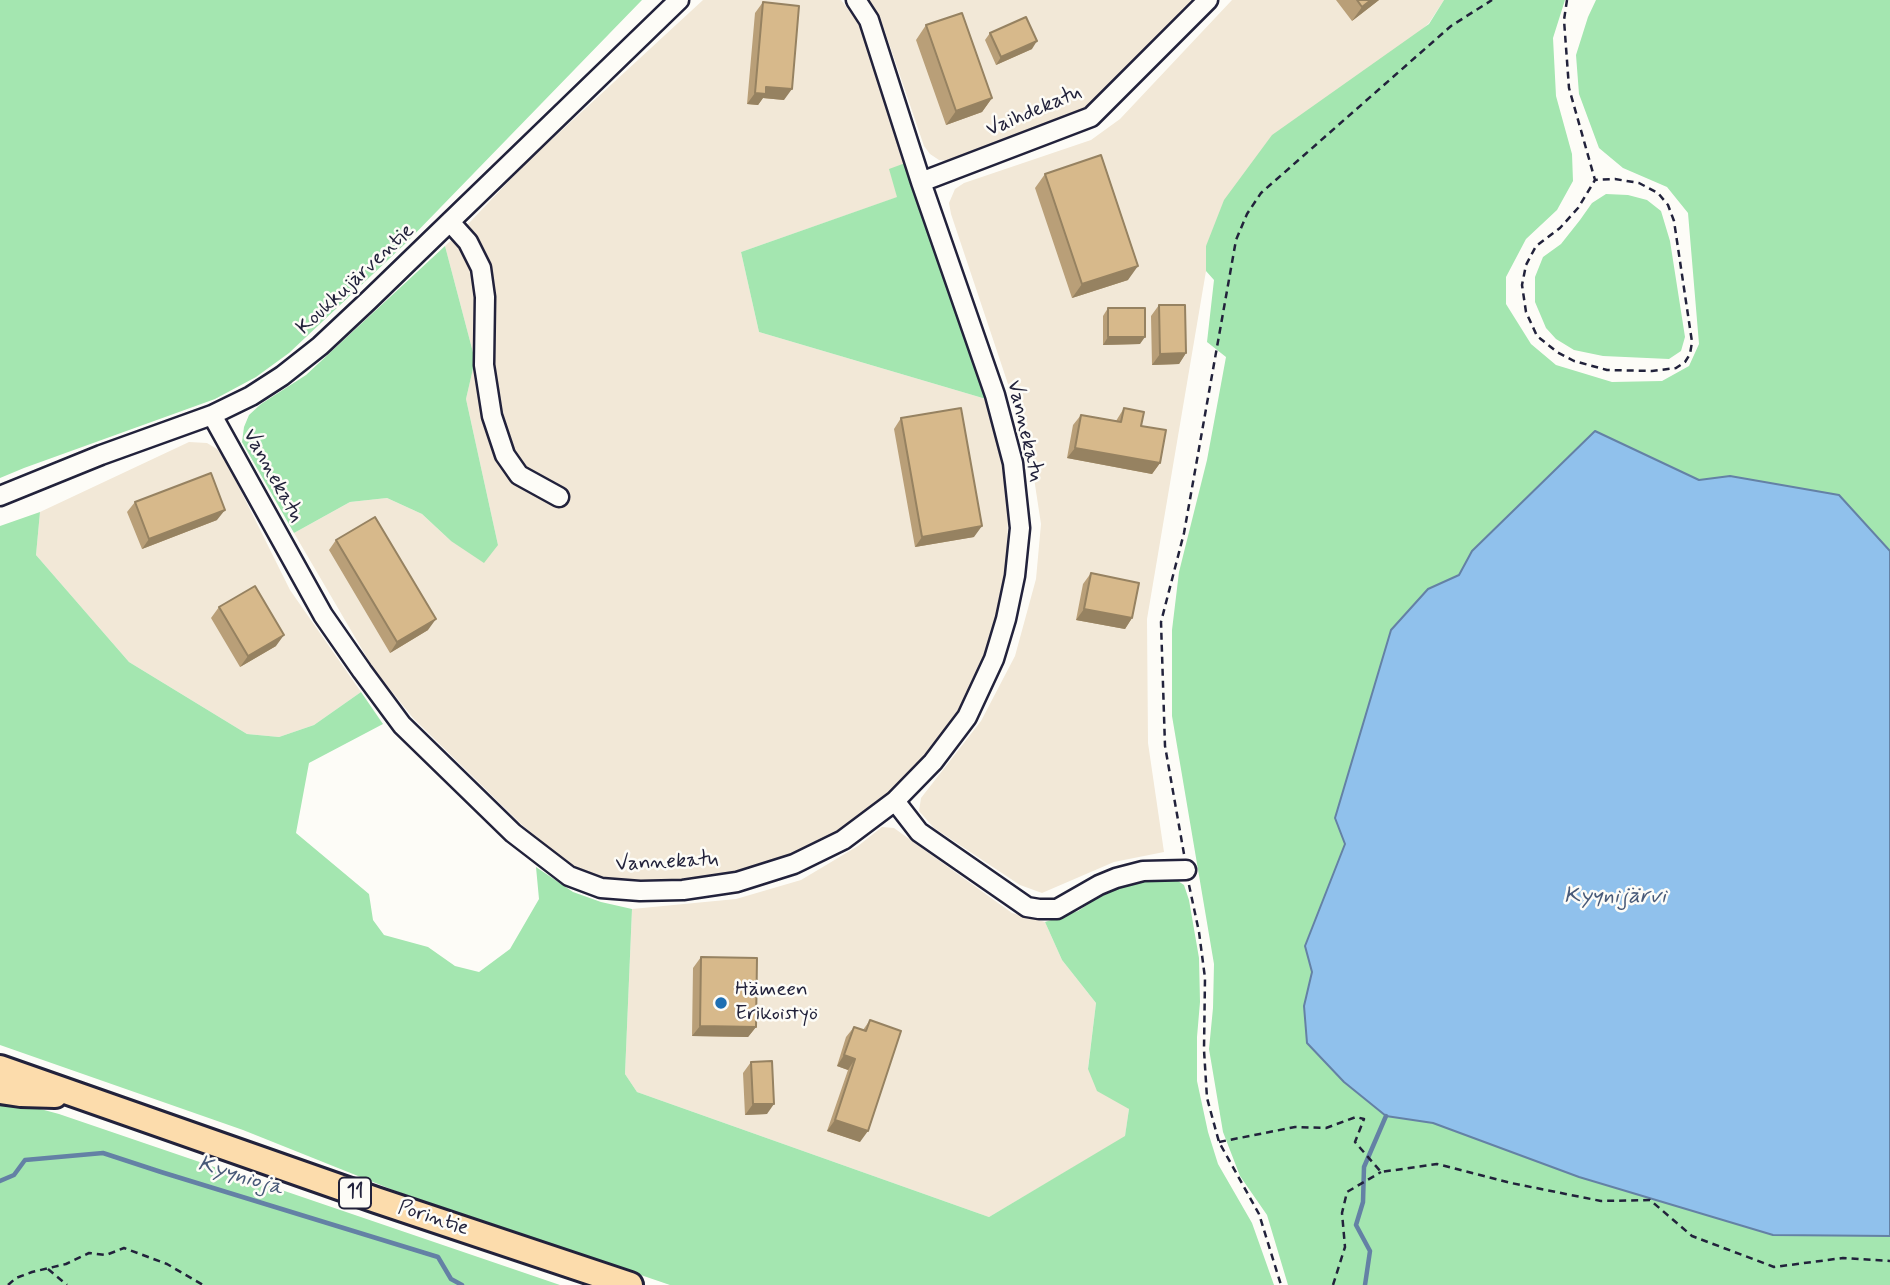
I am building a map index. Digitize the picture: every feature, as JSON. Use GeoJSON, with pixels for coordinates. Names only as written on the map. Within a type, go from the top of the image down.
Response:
{"type":"FeatureCollection","features":[{"type":"Feature","properties":{"kind":"highway","name":"Porintie"},"geometry":{"type":"LineString","coordinates":[[0,1068],[376,1200],[630,1285]]}},
{"type":"Feature","properties":{"kind":"highway"},"geometry":{"type":"LineString","coordinates":[[0,1091],[81,1096]]}},
{"type":"Feature","properties":{"kind":"street","name":"Koukkujärventie"},"geometry":{"type":"LineString","coordinates":[[0,496],[212,415],[251,396],[282,376],[320,346],[679,0]]}},
{"type":"Feature","properties":{"kind":"street","name":"Vannekatu"},"geometry":{"type":"LineString","coordinates":[[212,415],[324,615],[402,725],[513,833],[569,876],[601,888],[683,890],[737,882],[794,864],[843,840],[895,801],[933,762],[967,717],[994,660],[1006,619],[1015,576],[1020,528],[1013,463],[995,396],[921,182],[869,20],[856,0]]}},
{"type":"Feature","properties":{"kind":"street","name":"Vaihdekatu"},"geometry":{"type":"LineString","coordinates":[[921,182],[1091,117],[1208,0]]}},
{"type":"Feature","properties":{"kind":"street"},"geometry":{"type":"LineString","coordinates":[[450,222],[468,242],[481,268],[485,297],[484,365],[492,416],[505,455],[519,475],[559,497]]}},
{"type":"Feature","properties":{"kind":"street"},"geometry":{"type":"LineString","coordinates":[[895,801],[919,832],[1027,907],[1057,909],[1099,885],[1143,871],[1186,870]]}},
{"type":"Feature","properties":{"kind":"path"},"geometry":{"type":"LineString","coordinates":[[1281,1285],[1259,1214],[1219,1142],[1207,1098],[1204,1050],[1205,978],[1165,746],[1161,622],[1184,533],[1236,240],[1247,214],[1261,193],[1451,26],[1492,0]]}},
{"type":"Feature","properties":{"kind":"path"},"geometry":{"type":"LineString","coordinates":[[1567,0],[1564,20],[1569,88],[1595,180],[1578,208],[1560,228],[1536,246],[1526,265],[1522,285],[1526,312],[1537,336],[1574,361],[1607,370],[1652,371],[1676,368],[1685,362],[1690,354],[1692,342],[1674,221],[1668,205],[1658,193],[1640,183],[1615,179],[1595,180]]}},
{"type":"Feature","properties":{"kind":"path"},"geometry":{"type":"LineString","coordinates":[[1219,1142],[1294,1128],[1326,1128],[1356,1117],[1364,1119],[1355,1142],[1381,1171]]}},
{"type":"Feature","properties":{"kind":"path"},"geometry":{"type":"LineString","coordinates":[[1333,1285],[1345,1247],[1342,1213],[1347,1192],[1381,1171],[1437,1164],[1511,1183],[1601,1201],[1650,1200],[1692,1236],[1774,1267],[1843,1258],[1890,1261]]}},
{"type":"Feature","properties":{"kind":"path"},"geometry":{"type":"LineString","coordinates":[[8,1285],[32,1272],[66,1264],[89,1253],[106,1255],[124,1248],[167,1264],[203,1285]]}},
{"type":"Feature","properties":{"kind":"path"},"geometry":{"type":"LineString","coordinates":[[48,1269],[67,1285]]}},
{"type":"Feature","properties":{"kind":"shaded area"},"geometry":{"type":"Polygon","coordinates":[[[703,0],[841,0],[858,22],[908,162],[898,197],[741,252],[759,332],[986,399],[1004,470],[1008,507],[1007,560],[1000,613],[987,659],[958,714],[925,757],[885,796],[843,829],[788,857],[734,874],[630,882],[602,877],[571,865],[522,825],[413,718],[373,668],[294,533],[350,502],[387,498],[422,514],[451,541],[498,545],[466,399],[475,360],[445,246],[524,165],[703,0]]]}},
{"type":"Feature","properties":{"kind":"shaded area"},"geometry":{"type":"Polygon","coordinates":[[[869,0],[1192,0],[1097,99],[1069,118],[948,161],[939,160],[924,146],[880,17],[869,0]]]}},
{"type":"Feature","properties":{"kind":"shaded area"},"geometry":{"type":"Polygon","coordinates":[[[1232,0],[1444,0],[1429,23],[1206,246],[1206,271],[1147,619],[1148,743],[1164,852],[1114,862],[1042,893],[1020,885],[934,828],[919,811],[921,798],[981,721],[1015,656],[1036,579],[1041,524],[1032,465],[949,203],[955,189],[964,183],[1091,140],[1120,119],[1232,0]]]}},
{"type":"Feature","properties":{"kind":"shaded area"},"geometry":{"type":"Polygon","coordinates":[[[189,442],[207,443],[217,449],[226,461],[290,590],[361,692],[314,725],[279,737],[247,734],[129,662],[36,555],[40,512],[189,442]]]}},
{"type":"Feature","properties":{"kind":"shaded area"},"geometry":{"type":"Polygon","coordinates":[[[882,827],[894,828],[1012,913],[1045,922],[1062,960],[1096,1003],[1088,1068],[1129,1109],[1125,1137],[989,1217],[637,1092],[625,1074],[632,909],[736,899],[801,880],[858,846],[882,827]]]}},
{"type":"Feature","properties":{"kind":"green space"},"geometry":{"type":"Polygon","coordinates":[[[0,0],[642,0],[406,243],[289,353],[256,377],[215,399],[0,478],[0,0]]]}},
{"type":"Feature","properties":{"kind":"green space"},"geometry":{"type":"Polygon","coordinates":[[[1444,0],[1565,0],[1553,38],[1556,96],[1572,154],[1573,181],[1557,210],[1526,239],[1506,277],[1506,304],[1531,344],[1556,365],[1612,382],[1662,381],[1689,366],[1699,344],[1688,213],[1667,187],[1623,168],[1599,148],[1579,94],[1576,55],[1596,0],[1890,0],[1890,551],[1839,495],[1730,476],[1699,480],[1595,432],[1472,551],[1459,575],[1428,589],[1355,757],[1335,818],[1345,844],[1305,945],[1312,972],[1304,1006],[1386,1116],[1433,1123],[1579,1177],[1773,1235],[1890,1236],[1890,1285],[1288,1285],[1267,1215],[1240,1176],[1223,1132],[1209,1049],[1214,964],[1172,716],[1172,630],[1179,572],[1207,460],[1226,357],[1207,342],[1214,280],[1206,271],[1206,246],[1224,200],[1272,135],[1429,24],[1444,0]]]}},
{"type":"Feature","properties":{"kind":"green space"},"geometry":{"type":"Polygon","coordinates":[[[908,162],[986,399],[759,332],[741,252],[897,197],[889,169],[908,162]]]}},
{"type":"Feature","properties":{"kind":"green space"},"geometry":{"type":"Polygon","coordinates":[[[1606,194],[1628,195],[1647,200],[1661,211],[1670,241],[1685,337],[1681,351],[1669,359],[1603,356],[1574,350],[1556,339],[1546,328],[1535,302],[1535,277],[1543,257],[1561,244],[1592,203],[1606,194]]]}},
{"type":"Feature","properties":{"kind":"green space"},"geometry":{"type":"Polygon","coordinates":[[[445,246],[475,360],[466,399],[498,545],[484,563],[451,541],[422,514],[387,498],[350,502],[294,533],[242,442],[249,415],[261,404],[306,375],[445,246]]]}},
{"type":"Feature","properties":{"kind":"green space"},"geometry":{"type":"Polygon","coordinates":[[[40,512],[36,555],[129,662],[247,734],[279,737],[314,725],[361,692],[383,724],[309,763],[296,833],[369,894],[373,920],[384,935],[428,947],[455,966],[479,972],[510,949],[539,899],[536,867],[573,892],[632,909],[625,1074],[637,1092],[989,1217],[1125,1136],[1129,1109],[1097,1091],[1088,1069],[1096,1003],[1062,960],[1045,922],[1078,911],[1112,888],[1135,882],[1165,879],[1178,881],[1184,885],[1189,900],[1199,958],[1197,1081],[1208,1132],[1218,1164],[1252,1223],[1274,1285],[670,1285],[398,1192],[243,1130],[0,1045],[0,526],[40,512]]]}},
{"type":"Feature","properties":{"kind":"green space"},"geometry":{"type":"Polygon","coordinates":[[[0,1101],[59,1114],[560,1285],[0,1285],[0,1101]]]}},
{"type":"Feature","properties":{"kind":"water","name":"Kyynijärvi"},"geometry":{"type":"Polygon","coordinates":[[[1595,431],[1699,480],[1730,476],[1839,495],[1890,551],[1890,1236],[1773,1235],[1579,1177],[1433,1123],[1386,1116],[1344,1082],[1307,1043],[1304,1006],[1312,972],[1305,946],[1345,844],[1335,818],[1391,630],[1428,589],[1459,575],[1472,551],[1595,431]]]}},
{"type":"Feature","properties":{"kind":"building"},"geometry":{"type":"Polygon","coordinates":[[[1357,0],[1371,0],[1362,7],[1357,0]]]}},
{"type":"Feature","properties":{"kind":"building"},"geometry":{"type":"Polygon","coordinates":[[[763,2],[799,6],[792,89],[766,87],[766,94],[755,93],[763,2]]]}},
{"type":"Feature","properties":{"kind":"building"},"geometry":{"type":"Polygon","coordinates":[[[962,13],[992,98],[956,111],[926,25],[962,13]]]}},
{"type":"Feature","properties":{"kind":"building"},"geometry":{"type":"Polygon","coordinates":[[[1026,17],[1037,41],[1001,57],[990,33],[1026,17]]]}},
{"type":"Feature","properties":{"kind":"building"},"geometry":{"type":"Polygon","coordinates":[[[1101,155],[1138,266],[1082,284],[1045,174],[1101,155]]]}},
{"type":"Feature","properties":{"kind":"building"},"geometry":{"type":"Polygon","coordinates":[[[1159,305],[1185,305],[1186,353],[1160,354],[1159,305]]]}},
{"type":"Feature","properties":{"kind":"building"},"geometry":{"type":"Polygon","coordinates":[[[1108,308],[1145,308],[1145,337],[1108,337],[1108,308]]]}},
{"type":"Feature","properties":{"kind":"building"},"geometry":{"type":"Polygon","coordinates":[[[961,408],[982,526],[922,537],[901,418],[961,408]]]}},
{"type":"Feature","properties":{"kind":"building"},"geometry":{"type":"Polygon","coordinates":[[[1124,408],[1144,412],[1141,426],[1166,430],[1160,463],[1075,448],[1081,415],[1121,422],[1124,408]]]}},
{"type":"Feature","properties":{"kind":"building"},"geometry":{"type":"Polygon","coordinates":[[[211,473],[225,510],[149,539],[135,502],[211,473]]]}},
{"type":"Feature","properties":{"kind":"building"},"geometry":{"type":"Polygon","coordinates":[[[375,517],[436,619],[397,642],[336,540],[375,517]]]}},
{"type":"Feature","properties":{"kind":"building"},"geometry":{"type":"Polygon","coordinates":[[[1091,573],[1139,583],[1132,618],[1084,609],[1091,573]]]}},
{"type":"Feature","properties":{"kind":"building"},"geometry":{"type":"Polygon","coordinates":[[[255,586],[284,635],[248,656],[219,607],[255,586]]]}},
{"type":"Feature","properties":{"kind":"building","name":"Hämeen Erikoistyö"},"geometry":{"type":"Polygon","coordinates":[[[701,957],[757,958],[756,1027],[700,1026],[701,957]]]}},
{"type":"Feature","properties":{"kind":"building"},"geometry":{"type":"Polygon","coordinates":[[[870,1020],[901,1031],[868,1131],[835,1120],[855,1059],[844,1055],[854,1027],[866,1031],[870,1020]]]}},
{"type":"Feature","properties":{"kind":"building"},"geometry":{"type":"Polygon","coordinates":[[[772,1061],[774,1104],[753,1104],[751,1062],[772,1061]]]}},
{"type":"Feature","properties":{"kind":"waterway","name":"Kyynioja"},"geometry":{"type":"LineString","coordinates":[[1365,1285],[1370,1251],[1356,1225],[1363,1202],[1364,1167],[1386,1116]]}},
{"type":"Feature","properties":{"kind":"waterway","name":"Kyynioja"},"geometry":{"type":"LineString","coordinates":[[0,1181],[14,1175],[25,1160],[103,1153],[438,1257],[451,1279],[462,1285]]}},
{"type":"Feature","properties":{"kind":"place","name":"Hämeen Erikoistyö"},"geometry":{"type":"Point","coordinates":[721,1003]}}]}
